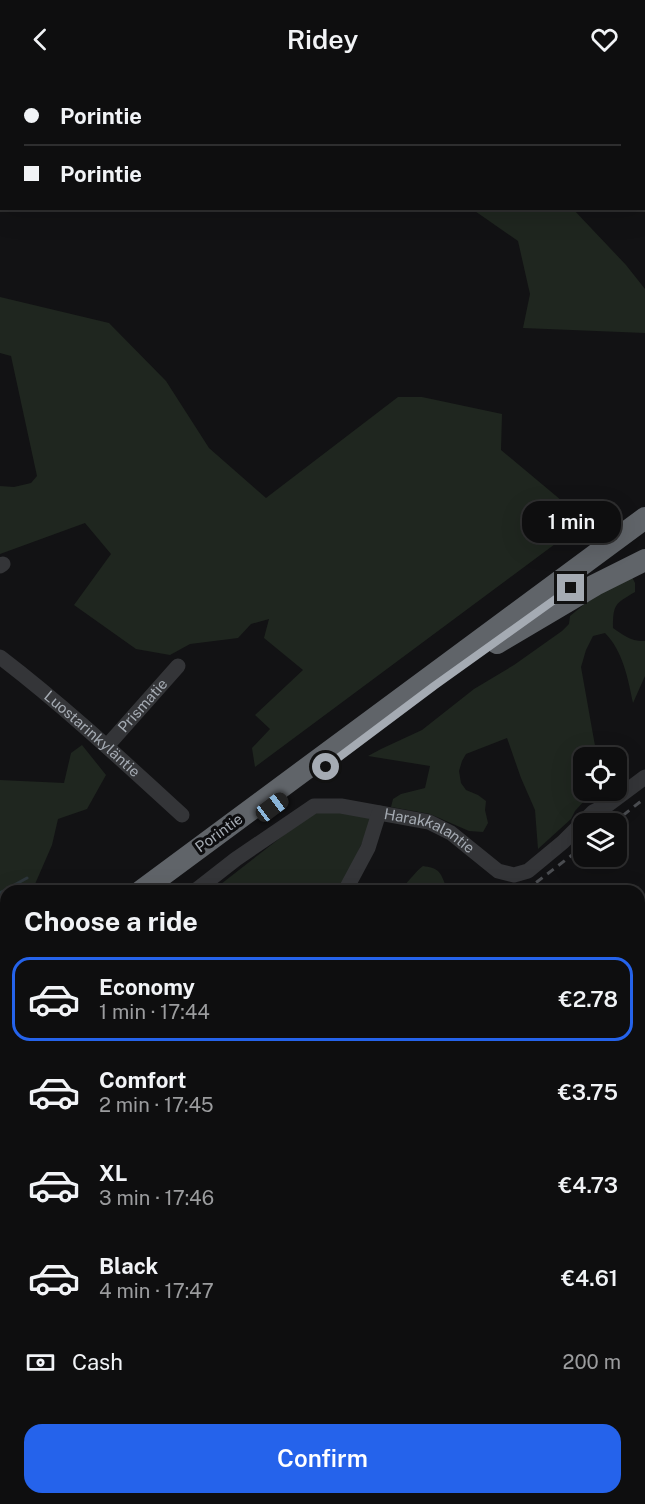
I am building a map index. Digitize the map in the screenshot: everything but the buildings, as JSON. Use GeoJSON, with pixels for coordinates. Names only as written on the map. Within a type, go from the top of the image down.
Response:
{"type":"FeatureCollection","features":[{"type":"Feature","properties":{"kind":"highway"},"geometry":{"type":"LineString","coordinates":[[552,586],[645,505]]}},
{"type":"Feature","properties":{"kind":"highway","name":"Porintie"},"geometry":{"type":"LineString","coordinates":[[149,885],[645,518]]}},
{"type":"Feature","properties":{"kind":"highway","name":"Porintie"},"geometry":{"type":"LineString","coordinates":[[168,885],[645,534]]}},
{"type":"Feature","properties":{"kind":"highway"},"geometry":{"type":"LineString","coordinates":[[478,655],[579,594],[645,560]]}},
{"type":"Feature","properties":{"kind":"street","name":"Luostarinkyläntie"},"geometry":{"type":"LineString","coordinates":[[0,657],[33,682],[107,746],[182,815]]}},
{"type":"Feature","properties":{"kind":"street","name":"Prismatie"},"geometry":{"type":"LineString","coordinates":[[107,746],[178,666]]}},
{"type":"Feature","properties":{"kind":"street","name":"Harakkalantie"},"geometry":{"type":"LineString","coordinates":[[203,885],[236,859],[314,806],[340,806],[429,822],[451,833],[498,871],[507,874],[521,874],[535,866],[563,842],[593,812],[609,804],[645,777]]}},
{"type":"Feature","properties":{"kind":"street"},"geometry":{"type":"LineString","coordinates":[[348,885],[368,848],[380,813]]}},
{"type":"Feature","properties":{"kind":"shaded area"},"geometry":{"type":"Polygon","coordinates":[[[473,210],[574,210],[626,265],[645,289],[645,333],[523,328],[530,294],[518,241],[473,210]]]}},
{"type":"Feature","properties":{"kind":"shaded area"},"geometry":{"type":"Polygon","coordinates":[[[0,297],[109,323],[166,381],[209,448],[266,498],[398,397],[422,397],[502,414],[501,450],[586,521],[255,767],[252,748],[270,729],[255,715],[303,670],[264,638],[269,619],[251,624],[238,638],[190,644],[170,655],[136,649],[74,605],[111,554],[85,523],[0,554],[0,486],[14,487],[31,483],[37,476],[11,356],[0,353],[0,297]]]}},
{"type":"Feature","properties":{"kind":"shaded area"},"geometry":{"type":"Polygon","coordinates":[[[622,573],[632,577],[635,592],[616,606],[613,628],[632,639],[645,641],[645,676],[633,703],[624,666],[616,648],[605,633],[593,636],[586,650],[581,667],[595,747],[573,747],[573,801],[584,801],[573,813],[571,819],[538,849],[535,810],[507,738],[466,754],[459,771],[461,783],[466,790],[486,801],[485,810],[488,823],[483,832],[469,831],[430,814],[391,807],[393,799],[401,794],[425,788],[430,766],[368,756],[422,730],[474,689],[514,665],[562,631],[569,624],[570,616],[622,573]]]}},
{"type":"Feature","properties":{"kind":"shaded area"},"geometry":{"type":"Polygon","coordinates":[[[82,745],[106,775],[87,809],[58,819],[52,845],[35,885],[0,885],[0,780],[64,783],[71,753],[82,745]]]}},
{"type":"Feature","properties":{"kind":"shaded area"},"geometry":{"type":"Polygon","coordinates":[[[327,811],[365,815],[372,821],[343,885],[220,885],[312,813],[327,811]]]}},
{"type":"Feature","properties":{"kind":"shaded area"},"geometry":{"type":"Polygon","coordinates":[[[423,866],[437,870],[447,885],[405,885],[423,866]]]}},
{"type":"Feature","properties":{"kind":"waterway"},"geometry":{"type":"LineString","coordinates":[[14,885],[27,878]]}},
{"type":"Feature","properties":{"kind":"railway"},"geometry":{"type":"LineString","coordinates":[[626,813],[645,798]]}},
{"type":"Feature","properties":{"kind":"railway"},"geometry":{"type":"LineString","coordinates":[[533,885],[573,854]]}},
{"type":"Feature","properties":{"kind":"route"},"geometry":{"type":"LineString","coordinates":[[326,767],[571,588]]}}]}
